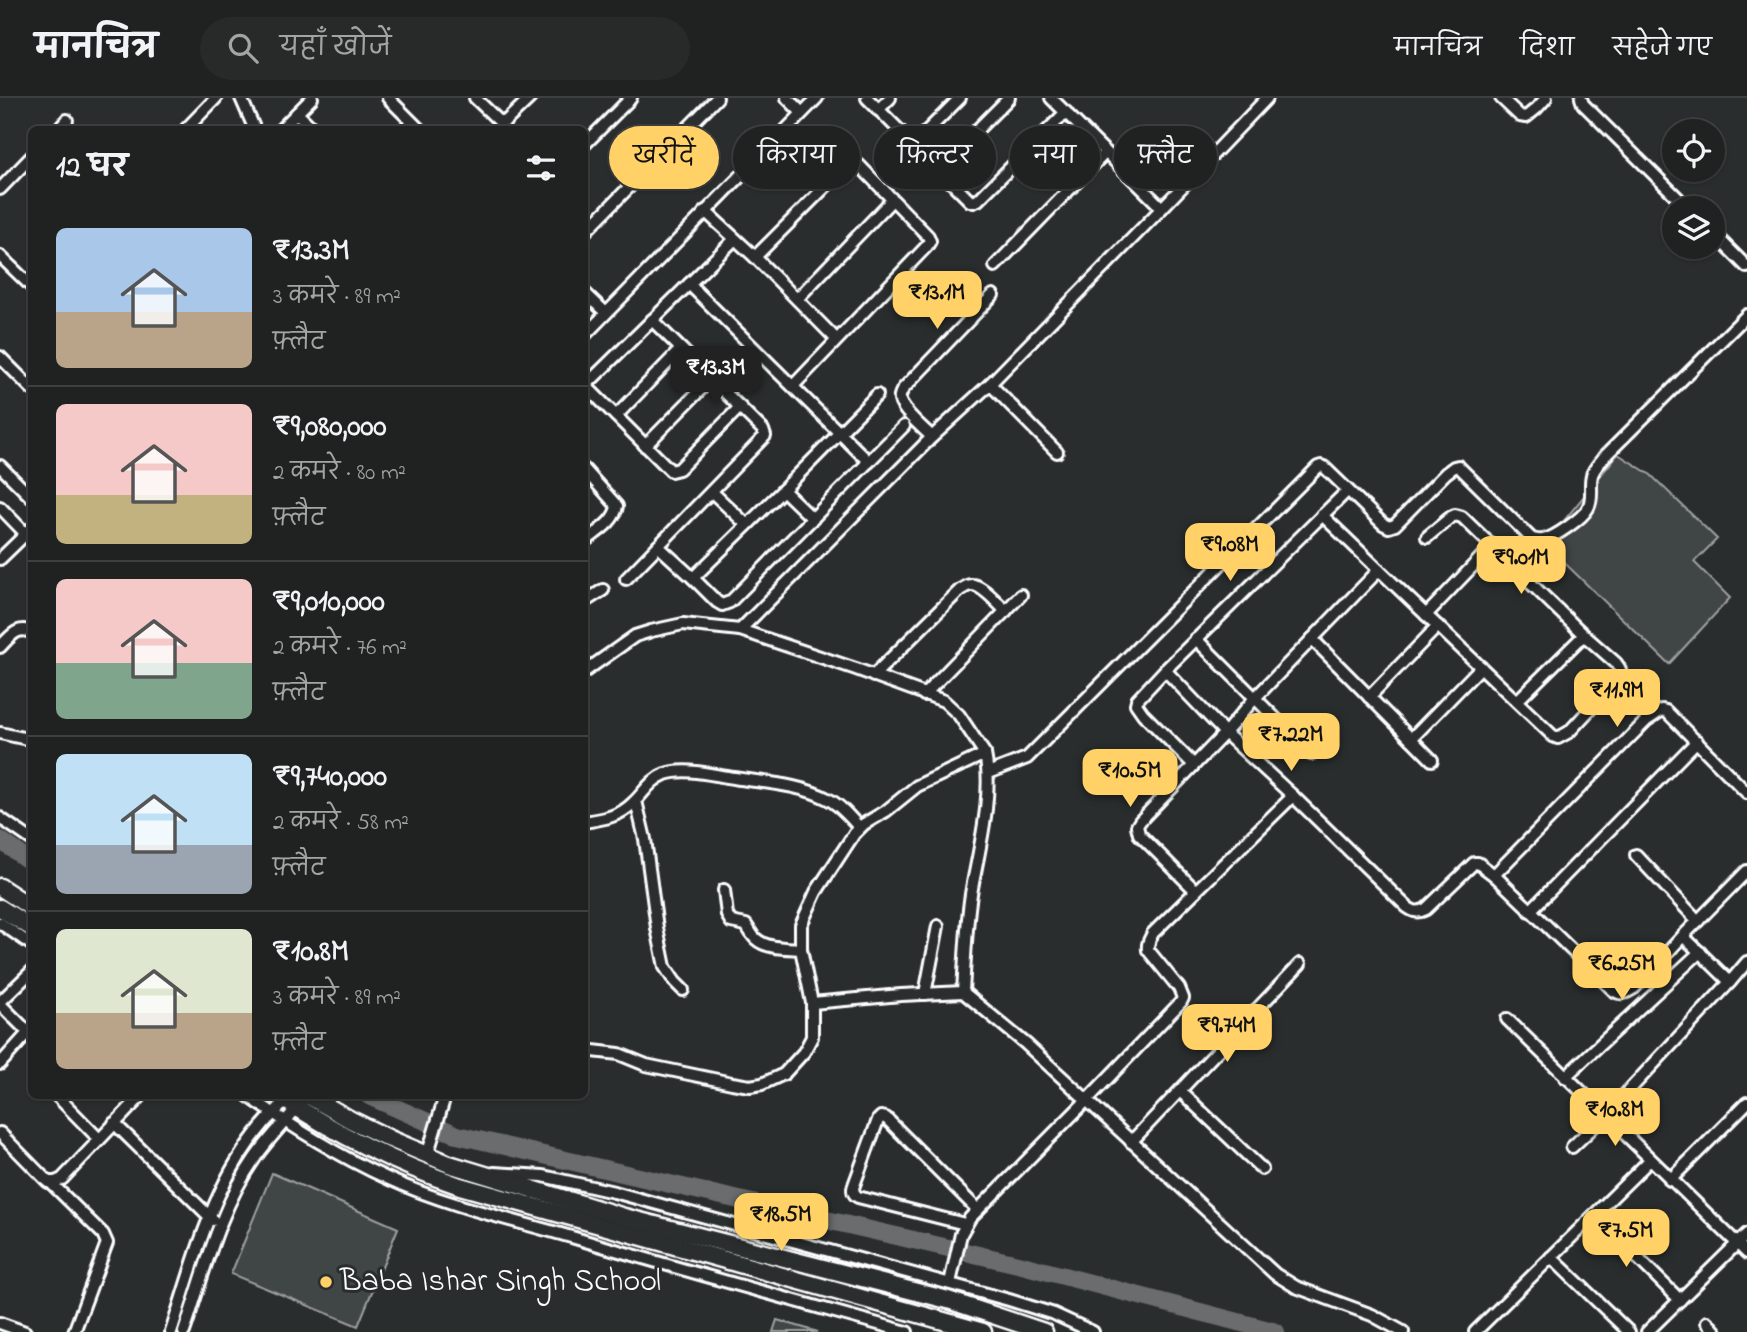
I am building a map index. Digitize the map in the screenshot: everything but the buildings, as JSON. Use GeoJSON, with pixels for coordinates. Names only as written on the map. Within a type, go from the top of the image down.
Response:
{"type":"FeatureCollection","features":[{"type":"Feature","properties":{"kind":"highway"},"geometry":{"type":"LineString","coordinates":[[0,887],[28,905]]}},
{"type":"Feature","properties":{"kind":"highway"},"geometry":{"type":"LineString","coordinates":[[0,921],[28,927]]}},
{"type":"Feature","properties":{"kind":"highway"},"geometry":{"type":"LineString","coordinates":[[297,1099],[396,1161],[464,1187],[983,1332]]}},
{"type":"Feature","properties":{"kind":"highway"},"geometry":{"type":"LineString","coordinates":[[298,1099],[351,1120],[427,1156],[471,1171],[624,1217],[948,1300],[1044,1332]]}},
{"type":"Feature","properties":{"kind":"street"},"geometry":{"type":"LineString","coordinates":[[189,126],[216,98]]}},
{"type":"Feature","properties":{"kind":"street"},"geometry":{"type":"LineString","coordinates":[[241,98],[253,126]]}},
{"type":"Feature","properties":{"kind":"street"},"geometry":{"type":"LineString","coordinates":[[284,126],[312,98]]}},
{"type":"Feature","properties":{"kind":"street"},"geometry":{"type":"LineString","coordinates":[[388,98],[416,126]]}},
{"type":"Feature","properties":{"kind":"street"},"geometry":{"type":"LineString","coordinates":[[475,98],[501,123],[530,99]]}},
{"type":"Feature","properties":{"kind":"street"},"geometry":{"type":"LineString","coordinates":[[588,141],[631,98]]}},
{"type":"Feature","properties":{"kind":"street"},"geometry":{"type":"LineString","coordinates":[[588,229],[717,98]]}},
{"type":"Feature","properties":{"kind":"street"},"geometry":{"type":"LineString","coordinates":[[787,98],[802,113]]}},
{"type":"Feature","properties":{"kind":"street"},"geometry":{"type":"LineString","coordinates":[[588,332],[817,98]]}},
{"type":"Feature","properties":{"kind":"street"},"geometry":{"type":"LineString","coordinates":[[867,98],[894,126]]}},
{"type":"Feature","properties":{"kind":"street"},"geometry":{"type":"LineString","coordinates":[[878,110],[890,98]]}},
{"type":"Feature","properties":{"kind":"street"},"geometry":{"type":"LineString","coordinates":[[932,126],[960,98]]}},
{"type":"Feature","properties":{"kind":"street"},"geometry":{"type":"LineString","coordinates":[[981,126],[1009,98]]}},
{"type":"Feature","properties":{"kind":"street"},"geometry":{"type":"LineString","coordinates":[[1051,98],[1162,208]]}},
{"type":"Feature","properties":{"kind":"street"},"geometry":{"type":"LineString","coordinates":[[740,630],[932,437],[990,384],[1267,98]]}},
{"type":"Feature","properties":{"kind":"street"},"geometry":{"type":"LineString","coordinates":[[1501,98],[1520,116],[1526,117],[1546,98]]}},
{"type":"Feature","properties":{"kind":"street"},"geometry":{"type":"LineString","coordinates":[[1581,98],[1583,104],[1676,196]]}},
{"type":"Feature","properties":{"kind":"street"},"geometry":{"type":"LineString","coordinates":[[996,182],[1066,112]]}},
{"type":"Feature","properties":{"kind":"street"},"geometry":{"type":"LineString","coordinates":[[297,113],[310,126]]}},
{"type":"Feature","properties":{"kind":"street"},"geometry":{"type":"LineString","coordinates":[[62,126],[67,120]]}},
{"type":"Feature","properties":{"kind":"street"},"geometry":{"type":"LineString","coordinates":[[995,267],[1106,152]]}},
{"type":"Feature","properties":{"kind":"street"},"geometry":{"type":"LineString","coordinates":[[0,189],[28,160]]}},
{"type":"Feature","properties":{"kind":"street"},"geometry":{"type":"LineString","coordinates":[[755,257],[850,163],[859,165],[928,236],[929,243],[793,386]]}},
{"type":"Feature","properties":{"kind":"street"},"geometry":{"type":"LineString","coordinates":[[958,189],[970,201],[976,202],[989,189]]}},
{"type":"Feature","properties":{"kind":"street"},"geometry":{"type":"LineString","coordinates":[[797,299],[892,200]]}},
{"type":"Feature","properties":{"kind":"street"},"geometry":{"type":"LineString","coordinates":[[705,211],[837,340]]}},
{"type":"Feature","properties":{"kind":"street"},"geometry":{"type":"LineString","coordinates":[[588,384],[735,239]]}},
{"type":"Feature","properties":{"kind":"street"},"geometry":{"type":"LineString","coordinates":[[1725,245],[1747,267]]}},
{"type":"Feature","properties":{"kind":"street"},"geometry":{"type":"LineString","coordinates":[[0,256],[28,283]]}},
{"type":"Feature","properties":{"kind":"street"},"geometry":{"type":"LineString","coordinates":[[689,284],[869,462]]}},
{"type":"Feature","properties":{"kind":"street"},"geometry":{"type":"LineString","coordinates":[[932,437],[906,410],[899,396],[993,295]]}},
{"type":"Feature","properties":{"kind":"street"},"geometry":{"type":"LineString","coordinates":[[588,296],[606,313]]}},
{"type":"Feature","properties":{"kind":"street"},"geometry":{"type":"LineString","coordinates":[[988,773],[1027,758],[1319,466],[1324,467],[1389,527],[1395,525],[1446,474],[1458,466],[1532,538],[1547,539],[1574,522],[1589,507],[1592,498],[1591,479],[1604,457],[1747,314]]}},
{"type":"Feature","properties":{"kind":"street"},"geometry":{"type":"LineString","coordinates":[[626,579],[765,436],[763,430],[652,320]]}},
{"type":"Feature","properties":{"kind":"street"},"geometry":{"type":"LineString","coordinates":[[616,416],[681,349]]}},
{"type":"Feature","properties":{"kind":"street"},"geometry":{"type":"LineString","coordinates":[[0,357],[28,385]]}},
{"type":"Feature","properties":{"kind":"street"},"geometry":{"type":"LineString","coordinates":[[645,446],[711,379]]}},
{"type":"Feature","properties":{"kind":"street"},"geometry":{"type":"LineString","coordinates":[[990,384],[1057,453]]}},
{"type":"Feature","properties":{"kind":"street"},"geometry":{"type":"LineString","coordinates":[[588,390],[668,470],[677,470],[740,407]]}},
{"type":"Feature","properties":{"kind":"street"},"geometry":{"type":"LineString","coordinates":[[693,578],[877,395]]}},
{"type":"Feature","properties":{"kind":"street"},"geometry":{"type":"LineString","coordinates":[[658,546],[717,602],[726,604],[904,426]]}},
{"type":"Feature","properties":{"kind":"street"},"geometry":{"type":"LineString","coordinates":[[0,466],[28,494]]}},
{"type":"Feature","properties":{"kind":"street"},"geometry":{"type":"LineString","coordinates":[[588,473],[617,506],[611,520],[588,539]]}},
{"type":"Feature","properties":{"kind":"street"},"geometry":{"type":"LineString","coordinates":[[783,489],[813,519]]}},
{"type":"Feature","properties":{"kind":"street"},"geometry":{"type":"LineString","coordinates":[[712,492],[747,525]]}},
{"type":"Feature","properties":{"kind":"street"},"geometry":{"type":"LineString","coordinates":[[1194,765],[1143,714],[1136,704],[1137,700],[1344,494]]}},
{"type":"Feature","properties":{"kind":"street"},"geometry":{"type":"LineString","coordinates":[[0,507],[28,528]]}},
{"type":"Feature","properties":{"kind":"street"},"geometry":{"type":"LineString","coordinates":[[1322,515],[1553,736],[1558,738],[1569,732],[1621,674],[1620,668],[1462,517],[1455,515],[1427,537]]}},
{"type":"Feature","properties":{"kind":"street"},"geometry":{"type":"LineString","coordinates":[[0,559],[28,532]]}},
{"type":"Feature","properties":{"kind":"street"},"geometry":{"type":"LineString","coordinates":[[1426,615],[1492,546]]}},
{"type":"Feature","properties":{"kind":"street"},"geometry":{"type":"LineString","coordinates":[[1196,891],[1139,834],[1136,827],[1226,733],[1255,698],[1379,570]]}},
{"type":"Feature","properties":{"kind":"street"},"geometry":{"type":"LineString","coordinates":[[873,676],[967,586],[982,588],[1006,611]]}},
{"type":"Feature","properties":{"kind":"street"},"geometry":{"type":"LineString","coordinates":[[588,599],[603,590]]}},
{"type":"Feature","properties":{"kind":"street"},"geometry":{"type":"LineString","coordinates":[[924,695],[1021,595]]}},
{"type":"Feature","properties":{"kind":"street"},"geometry":{"type":"LineString","coordinates":[[588,669],[635,636],[683,624],[740,630],[949,705],[985,754],[988,773],[966,938],[963,992]]}},
{"type":"Feature","properties":{"kind":"street"},"geometry":{"type":"LineString","coordinates":[[1369,698],[1438,626]]}},
{"type":"Feature","properties":{"kind":"street"},"geometry":{"type":"LineString","coordinates":[[0,647],[19,630],[28,631]]}},
{"type":"Feature","properties":{"kind":"street"},"geometry":{"type":"LineString","coordinates":[[1517,701],[1584,635]]}},
{"type":"Feature","properties":{"kind":"street"},"geometry":{"type":"LineString","coordinates":[[1196,639],[1311,754]]}},
{"type":"Feature","properties":{"kind":"street"},"geometry":{"type":"LineString","coordinates":[[1312,639],[1432,760]]}},
{"type":"Feature","properties":{"kind":"street"},"geometry":{"type":"LineString","coordinates":[[1410,739],[1481,667]]}},
{"type":"Feature","properties":{"kind":"street"},"geometry":{"type":"LineString","coordinates":[[1165,670],[1226,733],[1407,908],[1420,912],[1426,909],[1474,863],[1483,865],[1619,994],[1625,994],[1634,988],[1747,872]]}},
{"type":"Feature","properties":{"kind":"street"},"geometry":{"type":"LineString","coordinates":[[1494,876],[1647,720],[1662,710],[1697,741],[1747,793]]}},
{"type":"Feature","properties":{"kind":"street"},"geometry":{"type":"LineString","coordinates":[[0,733],[28,739]]}},
{"type":"Feature","properties":{"kind":"street"},"geometry":{"type":"LineString","coordinates":[[1530,911],[1697,741]]}},
{"type":"Feature","properties":{"kind":"street"},"geometry":{"type":"LineString","coordinates":[[588,1050],[619,1054],[646,1065],[750,1086],[762,1084],[784,1074],[804,1052],[812,1037],[812,1003],[801,949],[801,925],[807,909],[831,868],[859,827],[886,811],[917,786],[985,754]]}},
{"type":"Feature","properties":{"kind":"street"},"geometry":{"type":"LineString","coordinates":[[588,822],[614,816],[636,801],[661,775],[683,771],[806,790],[836,803],[859,827]]}},
{"type":"Feature","properties":{"kind":"street"},"geometry":{"type":"LineString","coordinates":[[950,1283],[963,1229],[978,1210],[1181,1002],[1182,993],[1148,950],[1147,944],[1153,933],[1293,796]]}},
{"type":"Feature","properties":{"kind":"street"},"geometry":{"type":"LineString","coordinates":[[636,801],[646,839],[657,928],[665,967],[674,982],[683,990]]}},
{"type":"Feature","properties":{"kind":"street"},"geometry":{"type":"LineString","coordinates":[[0,818],[28,837]]}},
{"type":"Feature","properties":{"kind":"street"},"geometry":{"type":"LineString","coordinates":[[1636,855],[1698,921]]}},
{"type":"Feature","properties":{"kind":"street"},"geometry":{"type":"LineString","coordinates":[[724,890],[727,915],[731,922],[746,925],[756,940],[766,944],[801,949]]}},
{"type":"Feature","properties":{"kind":"street"},"geometry":{"type":"LineString","coordinates":[[0,921],[28,942]]}},
{"type":"Feature","properties":{"kind":"street"},"geometry":{"type":"LineString","coordinates":[[925,994],[938,926]]}},
{"type":"Feature","properties":{"kind":"street"},"geometry":{"type":"LineString","coordinates":[[1683,936],[1730,982]]}},
{"type":"Feature","properties":{"kind":"street"},"geometry":{"type":"LineString","coordinates":[[1565,1077],[1700,952]]}},
{"type":"Feature","properties":{"kind":"street"},"geometry":{"type":"LineString","coordinates":[[1572,1147],[1605,1116],[1747,962]]}},
{"type":"Feature","properties":{"kind":"street"},"geometry":{"type":"LineString","coordinates":[[1131,1142],[1300,964]]}},
{"type":"Feature","properties":{"kind":"street"},"geometry":{"type":"LineString","coordinates":[[0,1064],[27,1034],[0,1003],[28,975]]}},
{"type":"Feature","properties":{"kind":"street"},"geometry":{"type":"LineString","coordinates":[[812,1003],[963,992],[1026,1044],[1286,1282],[1372,1315],[1403,1332]]}},
{"type":"Feature","properties":{"kind":"street"},"geometry":{"type":"LineString","coordinates":[[1507,1019],[1747,1253]]}},
{"type":"Feature","properties":{"kind":"street"},"geometry":{"type":"LineString","coordinates":[[1180,1091],[1262,1169]]}},
{"type":"Feature","properties":{"kind":"street"},"geometry":{"type":"LineString","coordinates":[[60,1099],[99,1139]]}},
{"type":"Feature","properties":{"kind":"street"},"geometry":{"type":"LineString","coordinates":[[51,1183],[62,1179],[138,1099]]}},
{"type":"Feature","properties":{"kind":"street"},"geometry":{"type":"LineString","coordinates":[[252,1099],[345,1158],[422,1192],[906,1332]]}},
{"type":"Feature","properties":{"kind":"street"},"geometry":{"type":"LineString","coordinates":[[171,1332],[218,1196],[238,1158],[253,1137],[273,1113],[294,1099]]}},
{"type":"Feature","properties":{"kind":"street"},"geometry":{"type":"LineString","coordinates":[[184,1332],[220,1226],[236,1192],[255,1157],[286,1121],[295,1099]]}},
{"type":"Feature","properties":{"kind":"street"},"geometry":{"type":"LineString","coordinates":[[427,1156],[443,1099]]}},
{"type":"Feature","properties":{"kind":"street"},"geometry":{"type":"LineString","coordinates":[[1670,1180],[1747,1103]]}},
{"type":"Feature","properties":{"kind":"street"},"geometry":{"type":"LineString","coordinates":[[963,1229],[855,1195],[854,1185],[878,1120],[881,1117],[886,1118],[978,1210]]}},
{"type":"Feature","properties":{"kind":"street"},"geometry":{"type":"LineString","coordinates":[[114,1123],[220,1226]]}},
{"type":"Feature","properties":{"kind":"street"},"geometry":{"type":"LineString","coordinates":[[0,1133],[103,1234],[107,1243],[74,1332]]}},
{"type":"Feature","properties":{"kind":"street"},"geometry":{"type":"LineString","coordinates":[[1475,1332],[1650,1160]]}},
{"type":"Feature","properties":{"kind":"street"},"geometry":{"type":"LineString","coordinates":[[471,1171],[543,1176],[614,1192],[950,1283],[1054,1314],[1093,1332]]}},
{"type":"Feature","properties":{"kind":"street"},"geometry":{"type":"LineString","coordinates":[[1595,1216],[1680,1300]]}},
{"type":"Feature","properties":{"kind":"street"},"geometry":{"type":"LineString","coordinates":[[1647,1332],[1747,1234]]}},
{"type":"Feature","properties":{"kind":"street"},"geometry":{"type":"LineString","coordinates":[[1551,1257],[1629,1332]]}},
{"type":"Feature","properties":{"kind":"street"},"geometry":{"type":"LineString","coordinates":[[1707,1322],[1716,1332]]}},
{"type":"Feature","properties":{"kind":"street"},"geometry":{"type":"LineString","coordinates":[[0,1323],[25,1332]]}},
{"type":"Feature","properties":{"kind":"shaded area"},"geometry":{"type":"Polygon","coordinates":[[[1618,454],[1651,475],[1717,539],[1694,562],[1730,598],[1669,664],[1545,544],[1618,454]]]}},
{"type":"Feature","properties":{"kind":"shaded area"},"geometry":{"type":"Polygon","coordinates":[[[272,1173],[398,1228],[358,1326],[231,1274],[272,1173]]]}},
{"type":"Feature","properties":{"kind":"shaded area"},"geometry":{"type":"Polygon","coordinates":[[[777,1320],[818,1332],[773,1332],[777,1320]]]}},
{"type":"Feature","properties":{"kind":"waterway"},"geometry":{"type":"LineString","coordinates":[[0,840],[28,860]]}},
{"type":"Feature","properties":{"kind":"waterway"},"geometry":{"type":"LineString","coordinates":[[376,1099],[457,1135],[1022,1265],[1276,1332]]}},
{"type":"Feature","properties":{"kind":"place","name":"Baba Ishar Singh School"},"geometry":{"type":"Point","coordinates":[326,1282]}}]}
